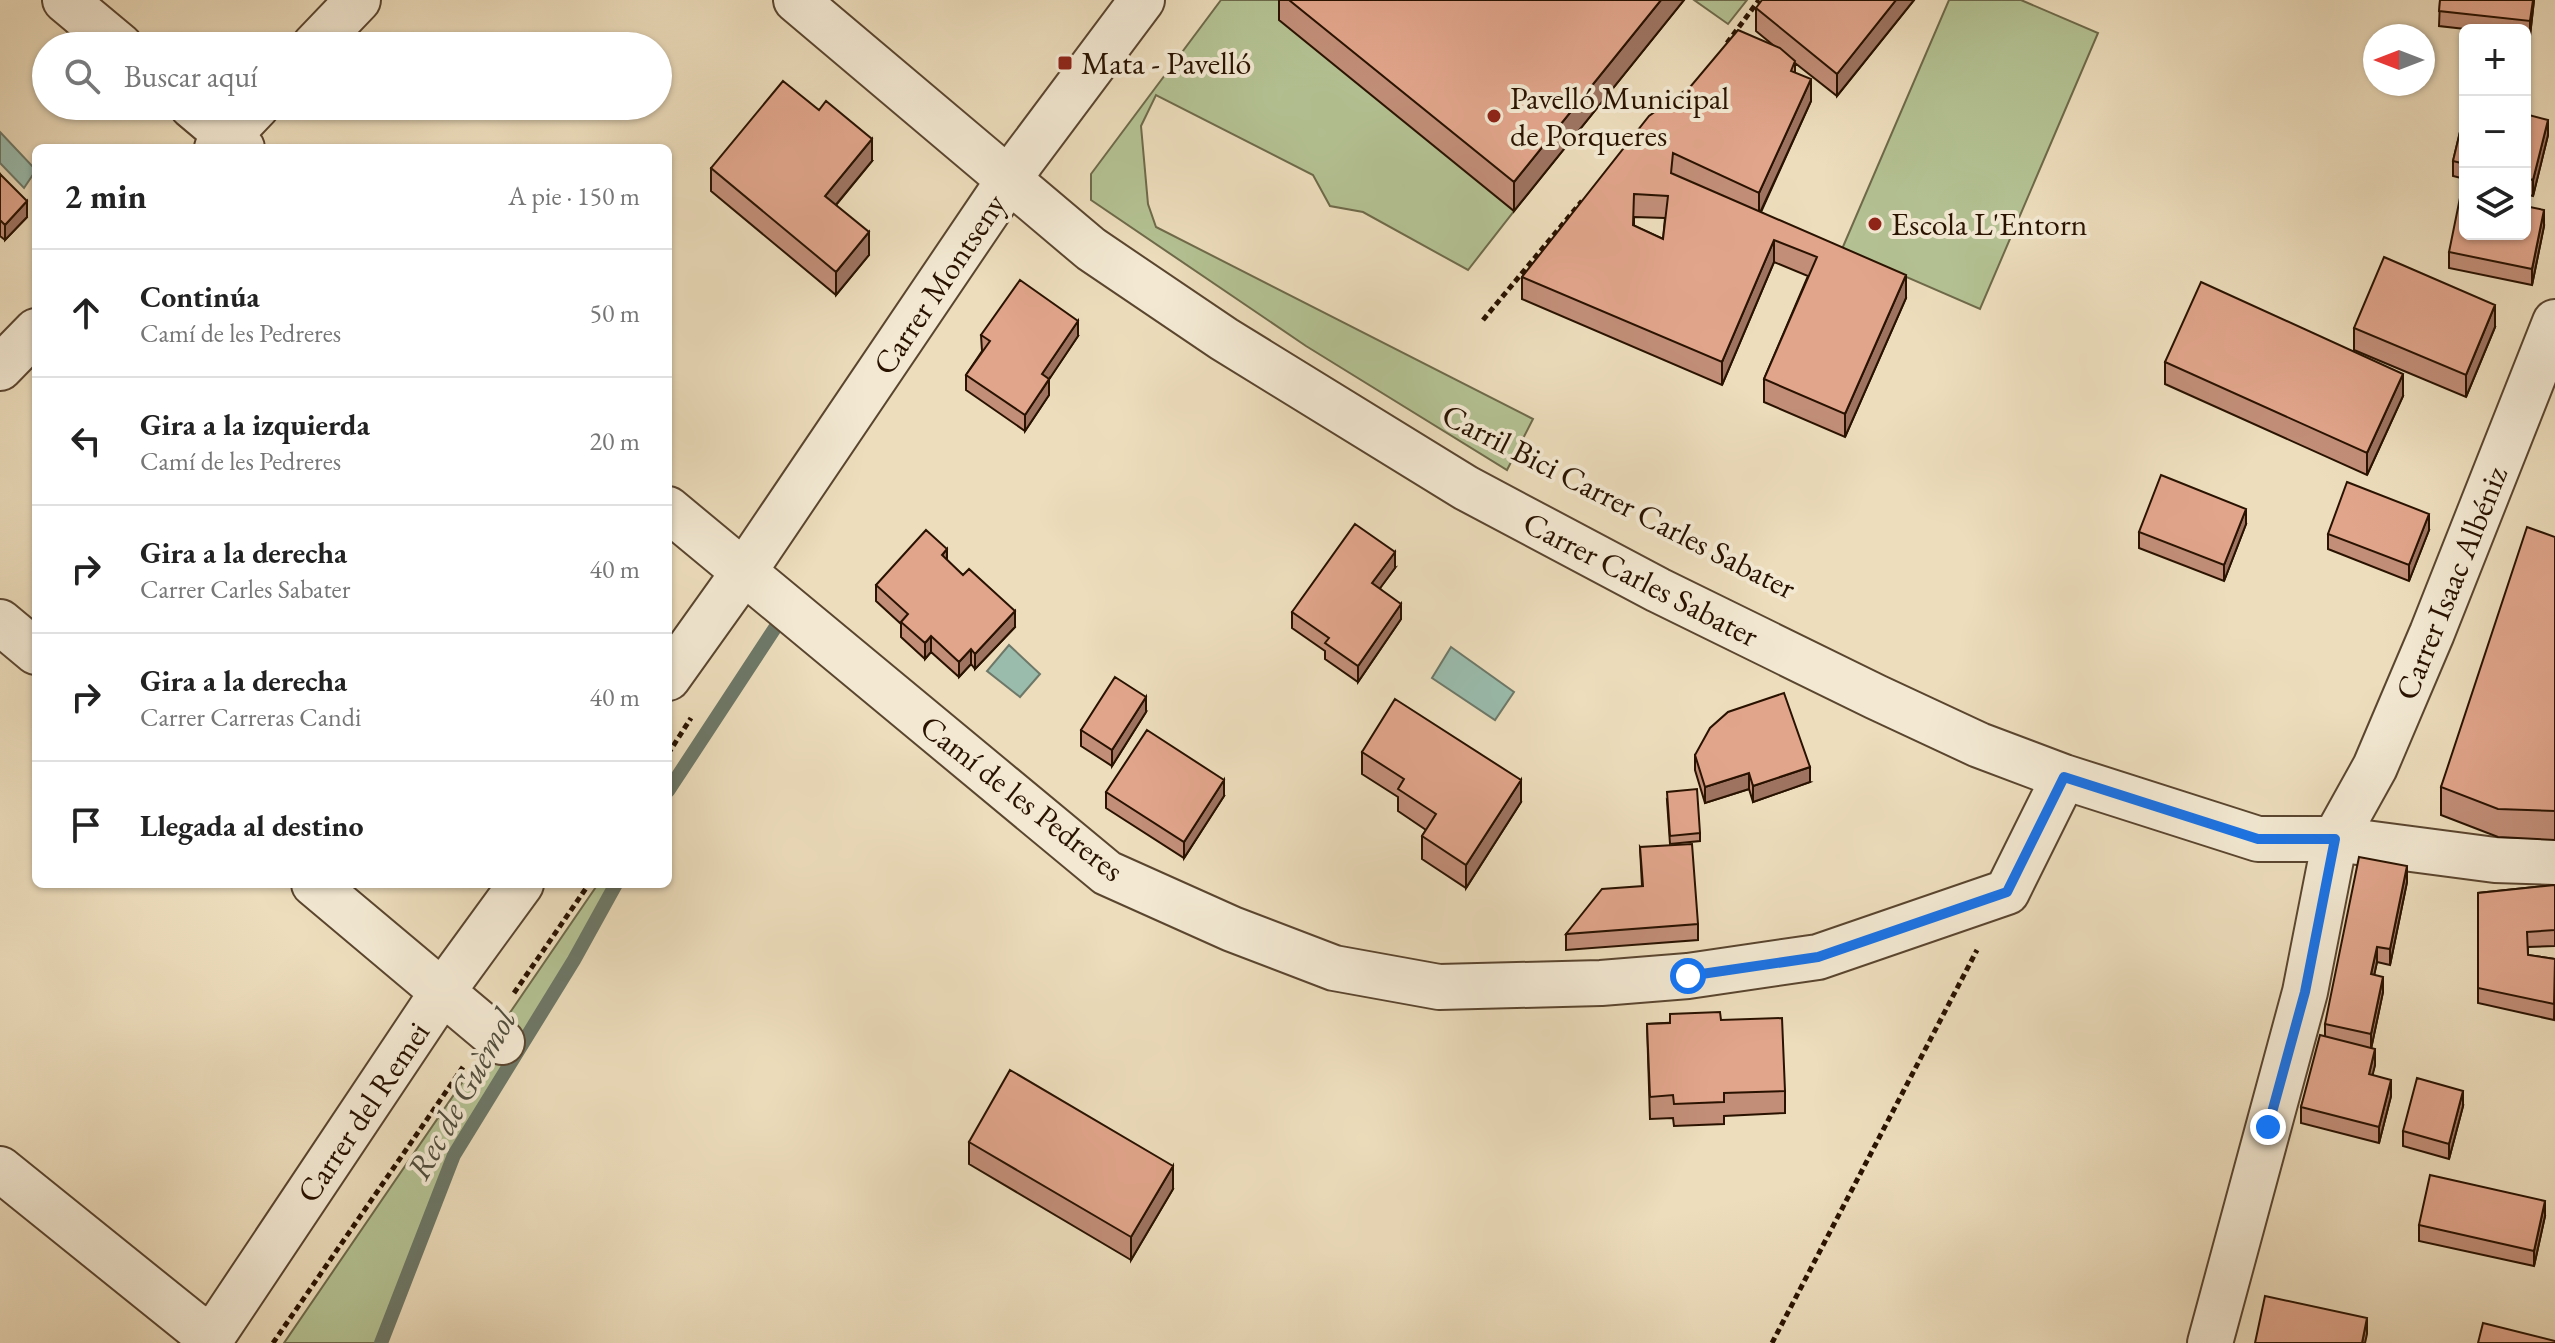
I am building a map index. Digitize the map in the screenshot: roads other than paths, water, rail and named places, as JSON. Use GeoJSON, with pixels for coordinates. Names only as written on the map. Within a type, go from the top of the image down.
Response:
{"type":"FeatureCollection","features":[{"type":"Feature","properties":{"kind":"street"},"geometry":{"type":"LineString","coordinates":[[65,0],[103,32]]}},
{"type":"Feature","properties":{"kind":"street"},"geometry":{"type":"LineString","coordinates":[[327,32],[358,0]]}},
{"type":"Feature","properties":{"kind":"street","name":"Carrer Carles Sabater"},"geometry":{"type":"LineString","coordinates":[[796,0],[1012,179],[1091,249],[1176,307],[1466,488],[1658,590],[1876,697],[1979,745],[2064,777],[2258,839],[2335,839],[2495,860],[2555,862]]}},
{"type":"Feature","properties":{"kind":"street","name":"Carrer Montseny"},"geometry":{"type":"LineString","coordinates":[[743,573],[1023,159],[1142,0]]}},
{"type":"Feature","properties":{"kind":"street"},"geometry":{"type":"LineString","coordinates":[[213,120],[236,135]]}},
{"type":"Feature","properties":{"kind":"street","name":"Carrer Isaac Albéniz"},"geometry":{"type":"LineString","coordinates":[[2210,1343],[2305,992],[2335,839],[2375,767],[2427,647],[2555,322]]}},
{"type":"Feature","properties":{"kind":"street"},"geometry":{"type":"LineString","coordinates":[[0,368],[32,335]]}},
{"type":"Feature","properties":{"kind":"street","name":"Camí de les Pedreres"},"geometry":{"type":"LineString","coordinates":[[672,512],[1107,873],[1232,929],[1334,968],[1439,987],[1601,983],[1688,976],[1818,957],[2007,892],[2064,777]]}},
{"type":"Feature","properties":{"kind":"street"},"geometry":{"type":"LineString","coordinates":[[672,672],[743,573]]}},
{"type":"Feature","properties":{"kind":"street"},"geometry":{"type":"LineString","coordinates":[[0,622],[32,649]]}},
{"type":"Feature","properties":{"kind":"street"},"geometry":{"type":"LineString","coordinates":[[319,888],[495,1037]]}},
{"type":"Feature","properties":{"kind":"street","name":"Carrer del Remei"},"geometry":{"type":"LineString","coordinates":[[210,1341],[443,991],[518,888]]}},
{"type":"Feature","properties":{"kind":"street"},"geometry":{"type":"LineString","coordinates":[[0,1169],[210,1341]]}},
{"type":"Feature","properties":{"kind":"waterway","name":"Rec de Guèmol"},"geometry":{"type":"LineString","coordinates":[[672,785],[775,628]]}},
{"type":"Feature","properties":{"kind":"waterway","name":"Rec de Guèmol"},"geometry":{"type":"LineString","coordinates":[[381,1343],[454,1155],[574,960],[614,888]]}},
{"type":"Feature","properties":{"kind":"place","name":"Mata - Pavelló"},"geometry":{"type":"Point","coordinates":[1065,63]}},
{"type":"Feature","properties":{"kind":"place","name":"Pavelló Municipal de Porqueres"},"geometry":{"type":"Point","coordinates":[1494,116]}},
{"type":"Feature","properties":{"kind":"place","name":"Escola L'Entorn"},"geometry":{"type":"Point","coordinates":[1875,224]}}]}
